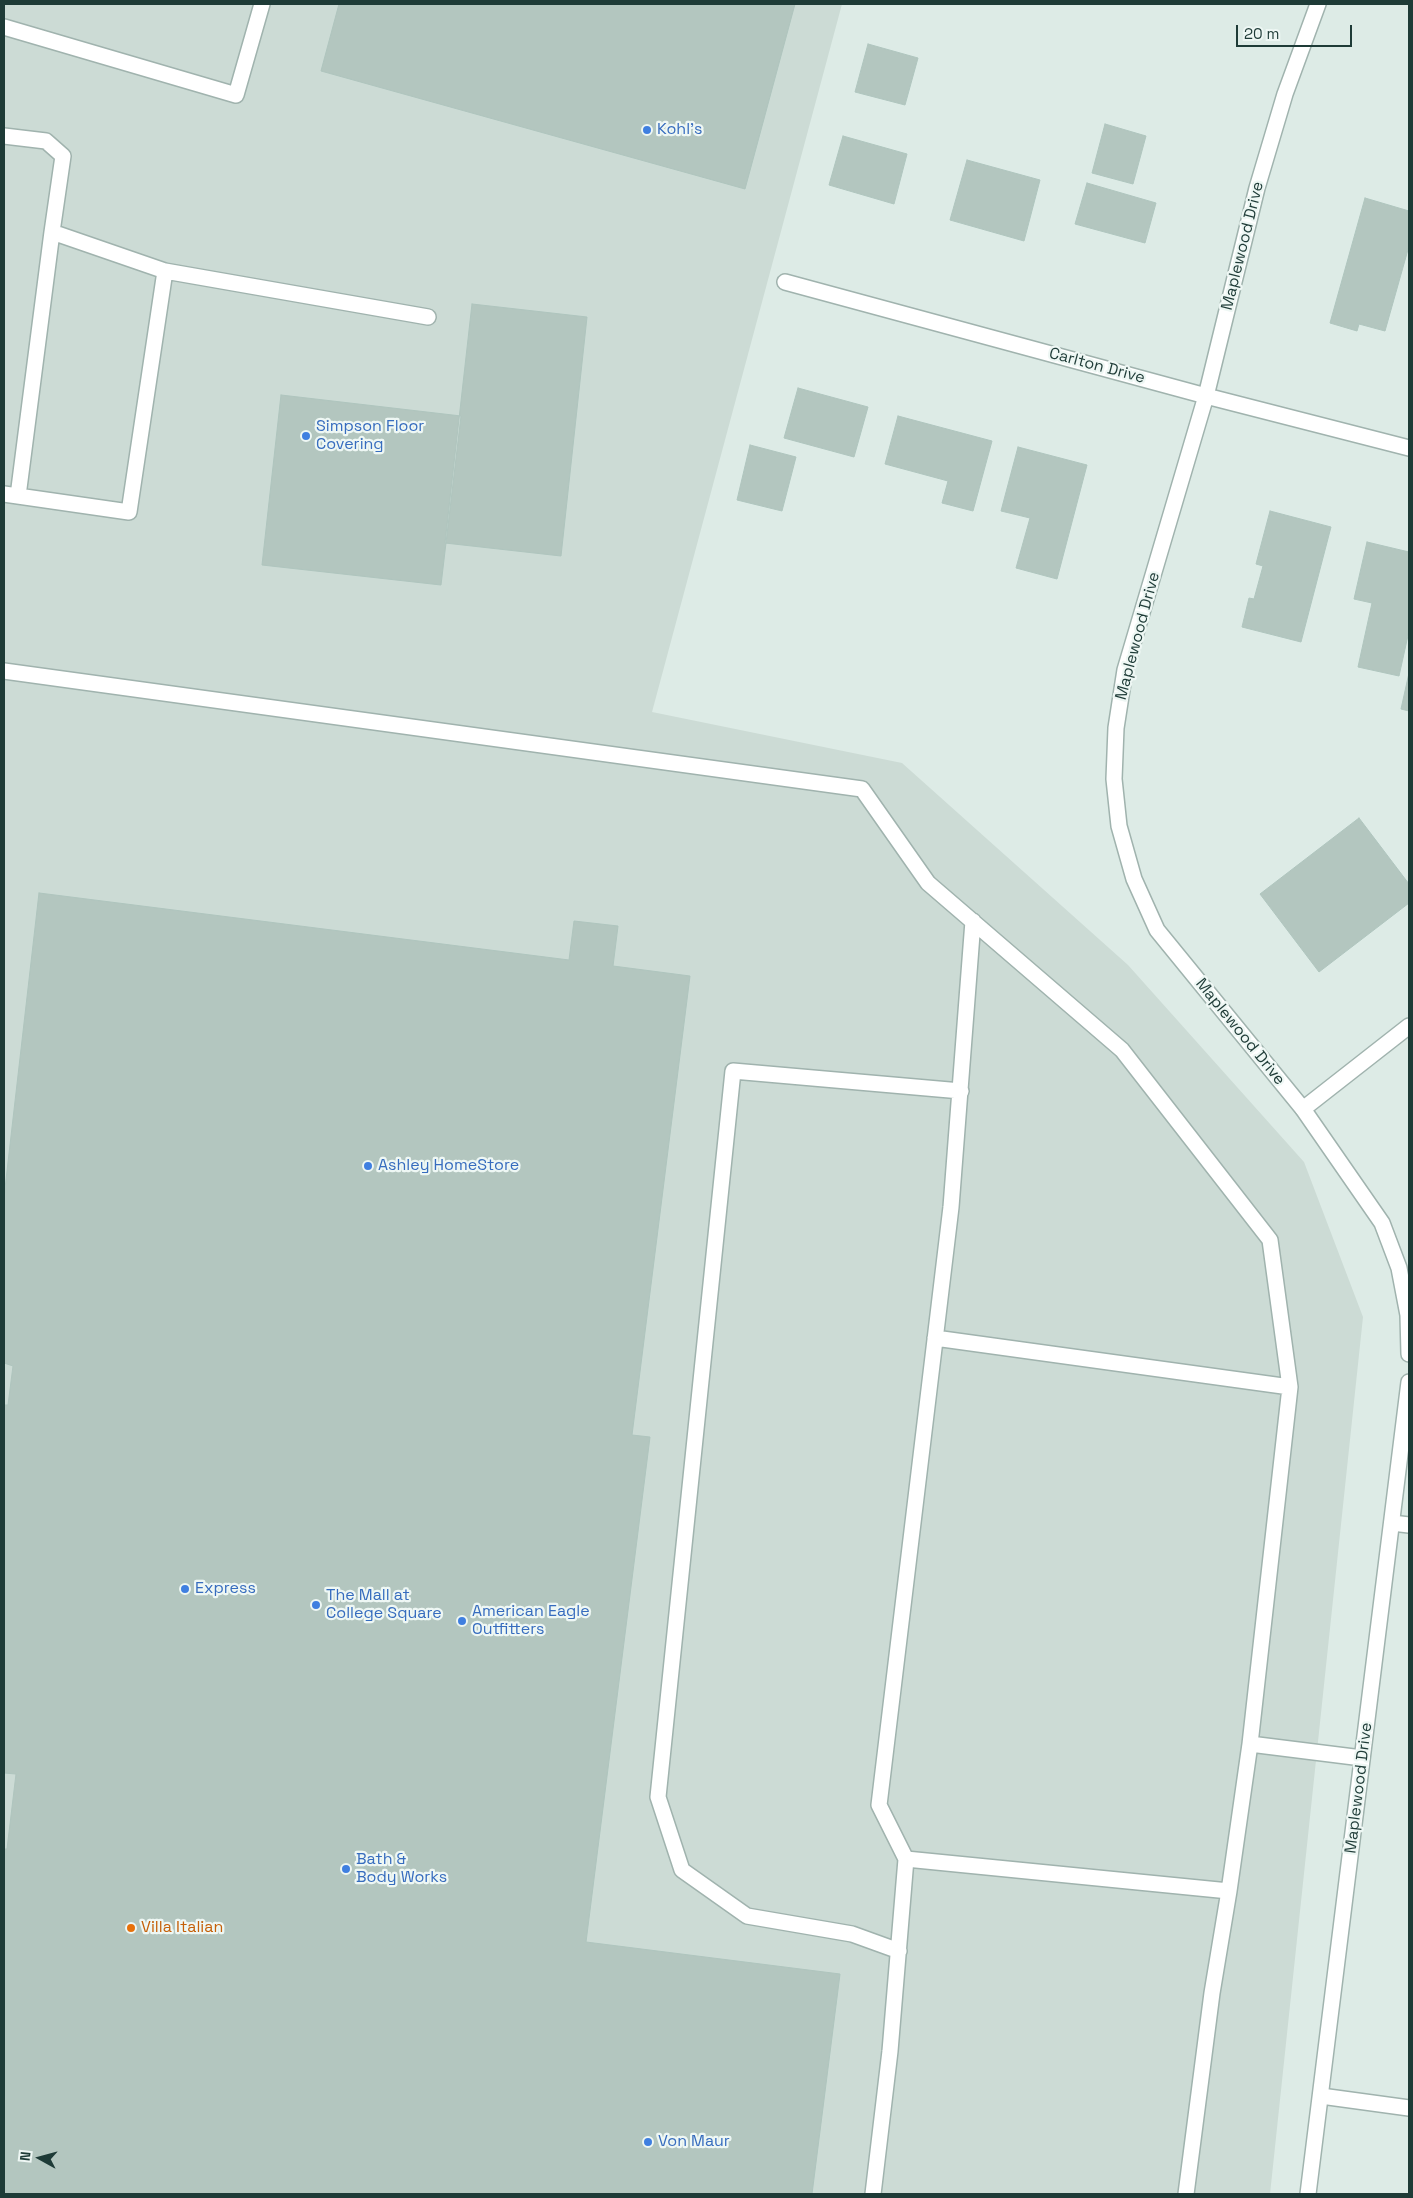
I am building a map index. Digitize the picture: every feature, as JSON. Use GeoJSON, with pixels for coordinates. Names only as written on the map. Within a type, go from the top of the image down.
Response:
{"type":"FeatureCollection","features":[{"type":"Feature","properties":{"kind":"street"},"geometry":{"type":"LineString","coordinates":[[4,27],[236,95],[262,4]]}},
{"type":"Feature","properties":{"kind":"street","name":"Maplewood Drive"},"geometry":{"type":"LineString","coordinates":[[1318,4],[1284,94],[1257,188],[1206,396],[1125,670],[1116,728],[1114,779],[1119,826],[1134,879],[1157,930],[1303,1109],[1382,1223],[1399,1268],[1408,1315],[1409,1354]]}},
{"type":"Feature","properties":{"kind":"street"},"geometry":{"type":"LineString","coordinates":[[4,136],[46,141],[63,156],[11,495],[129,512],[165,271]]}},
{"type":"Feature","properties":{"kind":"street"},"geometry":{"type":"LineString","coordinates":[[52,232],[165,271],[428,317]]}},
{"type":"Feature","properties":{"kind":"street","name":"Carlton Drive"},"geometry":{"type":"LineString","coordinates":[[785,282],[1206,396],[1409,448]]}},
{"type":"Feature","properties":{"kind":"street"},"geometry":{"type":"LineString","coordinates":[[4,671],[862,789],[928,883],[1122,1050],[1270,1240],[1290,1387],[1250,1744],[1212,1993],[1186,2194]]}},
{"type":"Feature","properties":{"kind":"street"},"geometry":{"type":"LineString","coordinates":[[873,2194],[899,1951],[906,1858],[879,1805],[950,1207],[961,1091],[973,921]]}},
{"type":"Feature","properties":{"kind":"street"},"geometry":{"type":"LineString","coordinates":[[1303,1109],[1409,1026]]}},
{"type":"Feature","properties":{"kind":"street"},"geometry":{"type":"LineString","coordinates":[[899,1951],[852,1934],[747,1916],[682,1870],[658,1797],[733,1071],[961,1091]]}},
{"type":"Feature","properties":{"kind":"street"},"geometry":{"type":"LineString","coordinates":[[935,1338],[1290,1387]]}},
{"type":"Feature","properties":{"kind":"street","name":"Maplewood Drive"},"geometry":{"type":"LineString","coordinates":[[1308,2194],[1409,1382]]}},
{"type":"Feature","properties":{"kind":"street"},"geometry":{"type":"LineString","coordinates":[[1392,1523],[1409,1525]]}},
{"type":"Feature","properties":{"kind":"street"},"geometry":{"type":"LineString","coordinates":[[1250,1744],[1362,1758]]}},
{"type":"Feature","properties":{"kind":"street"},"geometry":{"type":"LineString","coordinates":[[906,1858],[1229,1891]]}},
{"type":"Feature","properties":{"kind":"street"},"geometry":{"type":"LineString","coordinates":[[1321,2096],[1409,2108]]}},
{"type":"Feature","properties":{"kind":"shaded area"},"geometry":{"type":"Polygon","coordinates":[[[4,4],[842,4],[652,712],[902,763],[1128,965],[1304,1162],[1363,1317],[1270,2194],[4,2194],[4,4]]]}},
{"type":"Feature","properties":{"kind":"building","name":"Kohl's"},"geometry":{"type":"Polygon","coordinates":[[[339,4],[795,4],[745,189],[321,71],[339,4]]]}},
{"type":"Feature","properties":{"kind":"building"},"geometry":{"type":"Polygon","coordinates":[[[868,44],[918,58],[905,105],[855,92],[868,44]]]}},
{"type":"Feature","properties":{"kind":"building"},"geometry":{"type":"Polygon","coordinates":[[[1105,124],[1146,136],[1133,184],[1092,173],[1105,124]]]}},
{"type":"Feature","properties":{"kind":"building"},"geometry":{"type":"Polygon","coordinates":[[[843,136],[907,154],[894,204],[829,185],[843,136]]]}},
{"type":"Feature","properties":{"kind":"building"},"geometry":{"type":"Polygon","coordinates":[[[967,160],[1040,180],[1024,241],[950,220],[967,160]]]}},
{"type":"Feature","properties":{"kind":"building"},"geometry":{"type":"Polygon","coordinates":[[[1087,183],[1156,203],[1145,243],[1075,224],[1087,183]]]}},
{"type":"Feature","properties":{"kind":"building"},"geometry":{"type":"Polygon","coordinates":[[[1365,198],[1409,211],[1409,246],[1385,331],[1359,324],[1357,331],[1330,323],[1365,198]]]}},
{"type":"Feature","properties":{"kind":"building"},"geometry":{"type":"Polygon","coordinates":[[[472,304],[587,317],[561,556],[445,543],[472,304]]]}},
{"type":"Feature","properties":{"kind":"building"},"geometry":{"type":"Polygon","coordinates":[[[798,388],[868,407],[854,457],[784,438],[798,388]]]}},
{"type":"Feature","properties":{"kind":"building"},"geometry":{"type":"Polygon","coordinates":[[[281,395],[461,416],[441,585],[262,565],[281,395]]]}},
{"type":"Feature","properties":{"kind":"building"},"geometry":{"type":"Polygon","coordinates":[[[898,416],[992,441],[973,511],[942,503],[948,481],[885,464],[898,416]]]}},
{"type":"Feature","properties":{"kind":"building"},"geometry":{"type":"Polygon","coordinates":[[[750,445],[796,457],[782,511],[737,500],[750,445]]]}},
{"type":"Feature","properties":{"kind":"building"},"geometry":{"type":"Polygon","coordinates":[[[1018,447],[1087,465],[1057,579],[1016,568],[1030,518],[1001,511],[1018,447]]]}},
{"type":"Feature","properties":{"kind":"building"},"geometry":{"type":"Polygon","coordinates":[[[1270,511],[1331,527],[1301,642],[1242,627],[1249,598],[1254,599],[1263,566],[1256,564],[1270,511]]]}},
{"type":"Feature","properties":{"kind":"building"},"geometry":{"type":"Polygon","coordinates":[[[1367,542],[1409,552],[1409,631],[1399,676],[1358,667],[1372,603],[1354,599],[1367,542]]]}},
{"type":"Feature","properties":{"kind":"building"},"geometry":{"type":"Polygon","coordinates":[[[1409,673],[1409,711],[1401,709],[1409,673]]]}},
{"type":"Feature","properties":{"kind":"building"},"geometry":{"type":"Polygon","coordinates":[[[1359,818],[1409,884],[1409,903],[1319,972],[1260,894],[1359,818]]]}},
{"type":"Feature","properties":{"kind":"building","name":"The Mall at College Square"},"geometry":{"type":"Polygon","coordinates":[[[39,893],[569,960],[574,921],[618,926],[613,966],[690,976],[632,1435],[650,1437],[586,1942],[840,1974],[812,2194],[4,2194],[4,1849],[7,1849],[16,1774],[4,1773],[4,1405],[8,1405],[13,1366],[4,1363],[4,1197],[39,893]]]}},
{"type":"Feature","properties":{"kind":"place","name":"Kohl's"},"geometry":{"type":"Point","coordinates":[647,130]}},
{"type":"Feature","properties":{"kind":"place","name":"Simpson Floor Covering"},"geometry":{"type":"Point","coordinates":[306,436]}},
{"type":"Feature","properties":{"kind":"place","name":"Ashley HomeStore"},"geometry":{"type":"Point","coordinates":[368,1166]}},
{"type":"Feature","properties":{"kind":"place","name":"Express"},"geometry":{"type":"Point","coordinates":[185,1589]}},
{"type":"Feature","properties":{"kind":"place","name":"The Mall at College Square"},"geometry":{"type":"Point","coordinates":[316,1605]}},
{"type":"Feature","properties":{"kind":"place","name":"American Eagle Outfitters"},"geometry":{"type":"Point","coordinates":[462,1621]}},
{"type":"Feature","properties":{"kind":"place","name":"Bath & Body Works"},"geometry":{"type":"Point","coordinates":[346,1869]}},
{"type":"Feature","properties":{"kind":"place","name":"Villa Italian"},"geometry":{"type":"Point","coordinates":[131,1928]}},
{"type":"Feature","properties":{"kind":"place","name":"Von Maur"},"geometry":{"type":"Point","coordinates":[648,2142]}}]}
